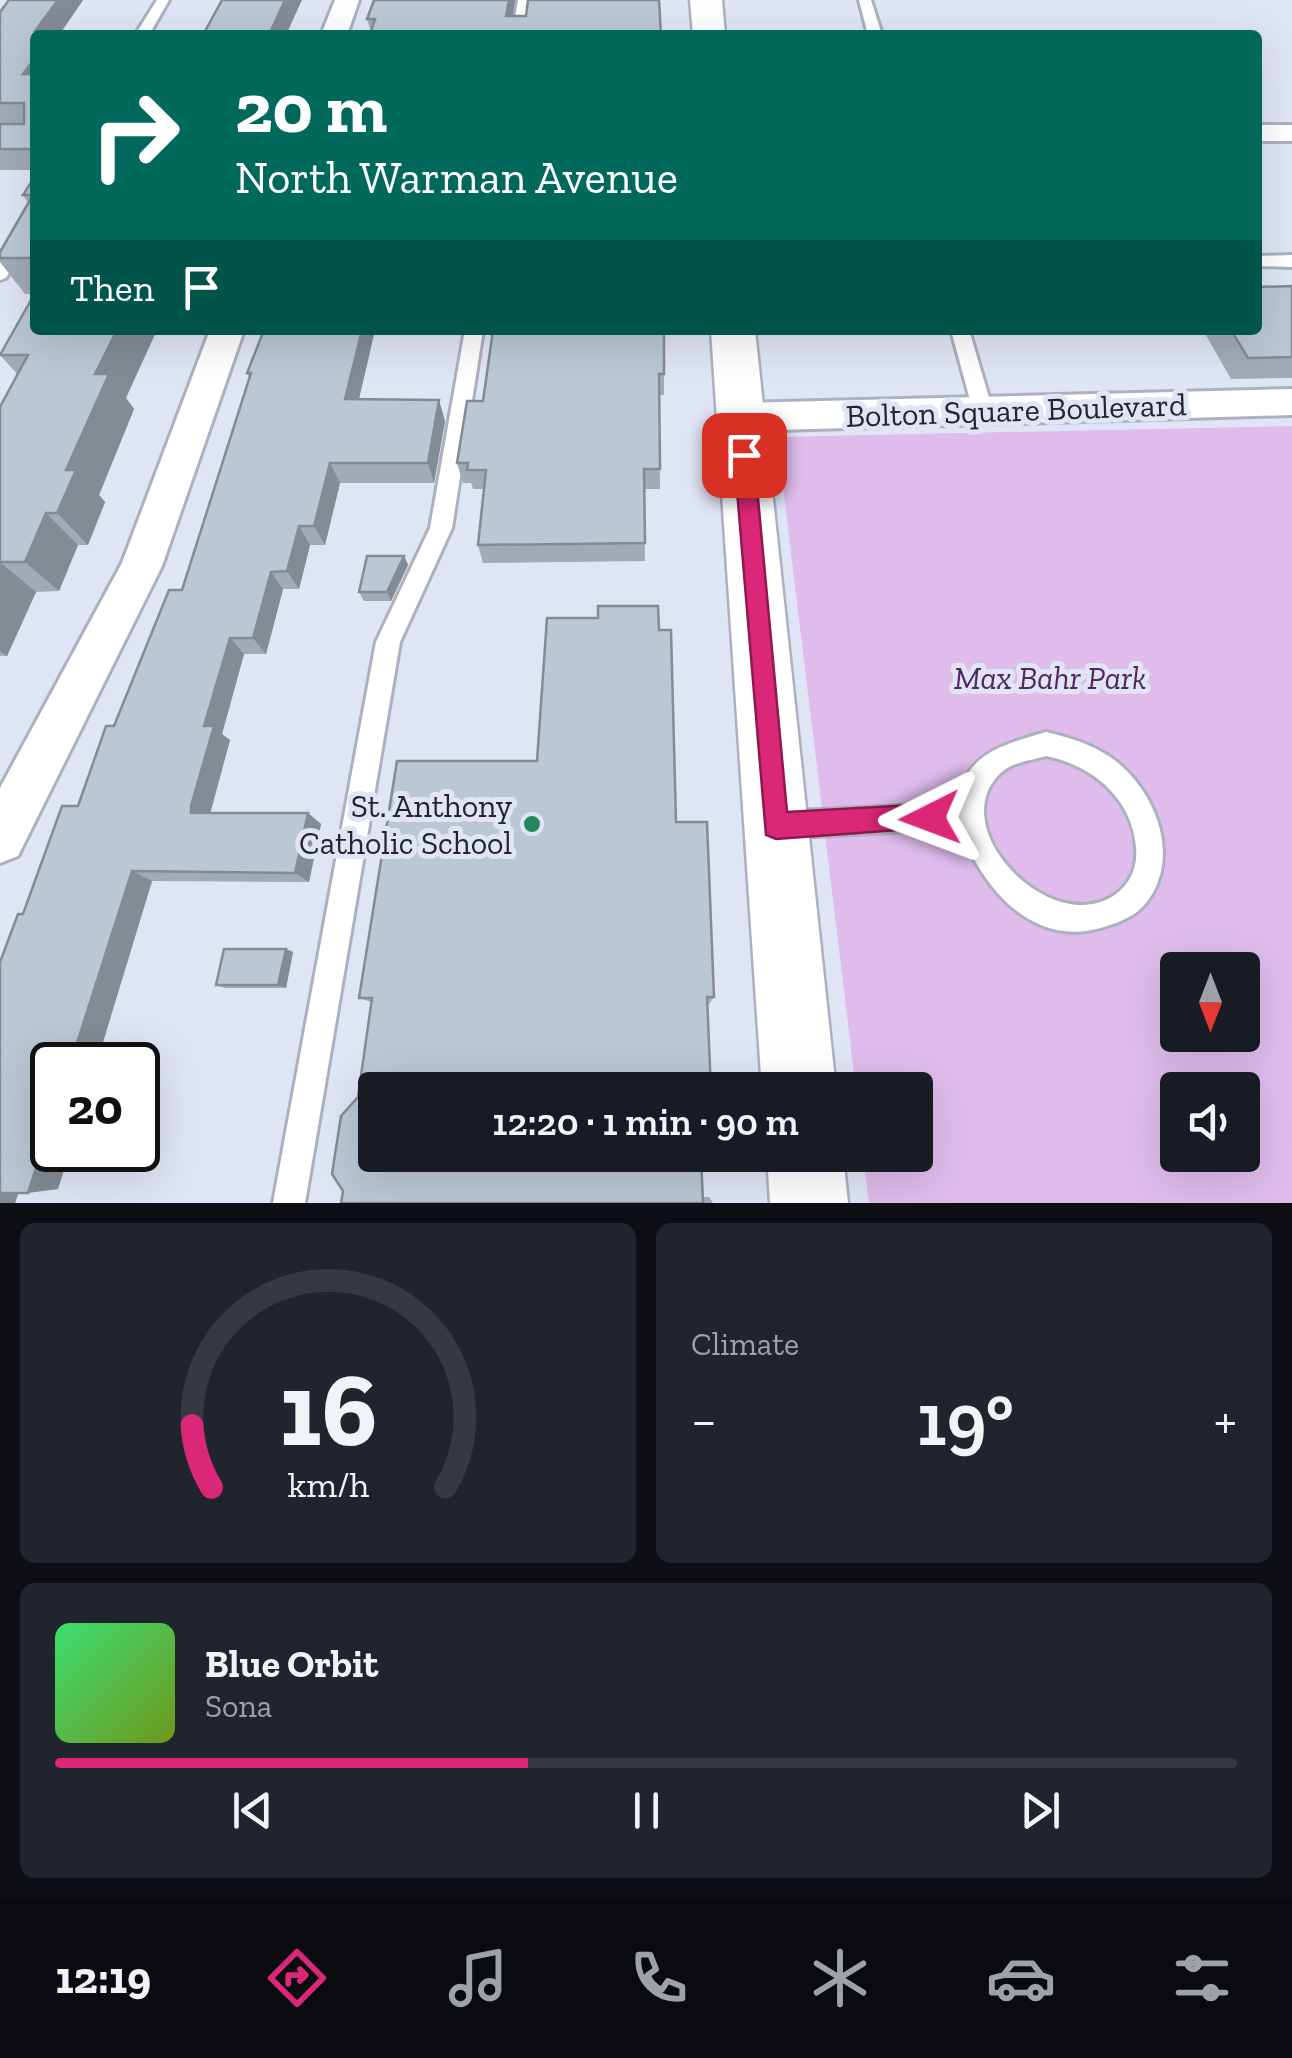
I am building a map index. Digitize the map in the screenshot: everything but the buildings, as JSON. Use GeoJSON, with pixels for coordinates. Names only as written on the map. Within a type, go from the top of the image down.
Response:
{"type":"FeatureCollection","features":[{"type":"Feature","properties":{"kind":"street"},"geometry":{"type":"LineString","coordinates":[[336,30],[347,0]]}},
{"type":"Feature","properties":{"kind":"street"},"geometry":{"type":"LineString","coordinates":[[706,0],[709,30]]}},
{"type":"Feature","properties":{"kind":"street"},"geometry":{"type":"LineString","coordinates":[[1262,133],[1292,133]]}},
{"type":"Feature","properties":{"kind":"street"},"geometry":{"type":"LineString","coordinates":[[0,838],[140,566],[226,335]]}},
{"type":"Feature","properties":{"kind":"street"},"geometry":{"type":"LineString","coordinates":[[733,335],[797,1072]]}},
{"type":"Feature","properties":{"kind":"street","name":"Bolton Square Boulevard"},"geometry":{"type":"LineString","coordinates":[[740,417],[1292,402]]}},
{"type":"Feature","properties":{"kind":"street"},"geometry":{"type":"LineString","coordinates":[[806,1172],[809,1203]]}},
{"type":"Feature","properties":{"kind":"lane"},"geometry":{"type":"LineString","coordinates":[[145,30],[162,0]]}},
{"type":"Feature","properties":{"kind":"lane"},"geometry":{"type":"LineString","coordinates":[[520,30],[524,0]]}},
{"type":"Feature","properties":{"kind":"lane"},"geometry":{"type":"LineString","coordinates":[[865,0],[873,30]]}},
{"type":"Feature","properties":{"kind":"lane"},"geometry":{"type":"LineString","coordinates":[[0,274],[30,223]]}},
{"type":"Feature","properties":{"kind":"lane"},"geometry":{"type":"LineString","coordinates":[[1262,261],[1292,261]]}},
{"type":"Feature","properties":{"kind":"lane"},"geometry":{"type":"LineString","coordinates":[[289,1203],[388,642],[441,528],[473,335]]}},
{"type":"Feature","properties":{"kind":"lane"},"geometry":{"type":"LineString","coordinates":[[961,335],[983,411]]}},
{"type":"Feature","properties":{"kind":"lane"},"geometry":{"type":"LineString","coordinates":[[1046,744],[1076,751],[1124,784],[1142,812],[1151,843],[1149,873],[1136,898],[1112,914],[1077,919],[1043,912],[1012,892],[988,866],[976,846],[969,816],[972,787],[990,761],[1012,747],[1046,744]]}},
{"type":"Feature","properties":{"kind":"lane"},"geometry":{"type":"LineString","coordinates":[[776,826],[969,816]]}},
{"type":"Feature","properties":{"kind":"green space","name":"Max Bahr Park"},"geometry":{"type":"Polygon","coordinates":[[[1292,426],[1292,1203],[869,1203],[865,1172],[933,1172],[933,1072],[854,1072],[777,437],[1292,426]]]}},
{"type":"Feature","properties":{"kind":"place","name":"St. Anthony Catholic School"},"geometry":{"type":"Point","coordinates":[532,824]}},
{"type":"Feature","properties":{"kind":"route"},"geometry":{"type":"LineString","coordinates":[[744,455],[776,826],[930,818]]}}]}
